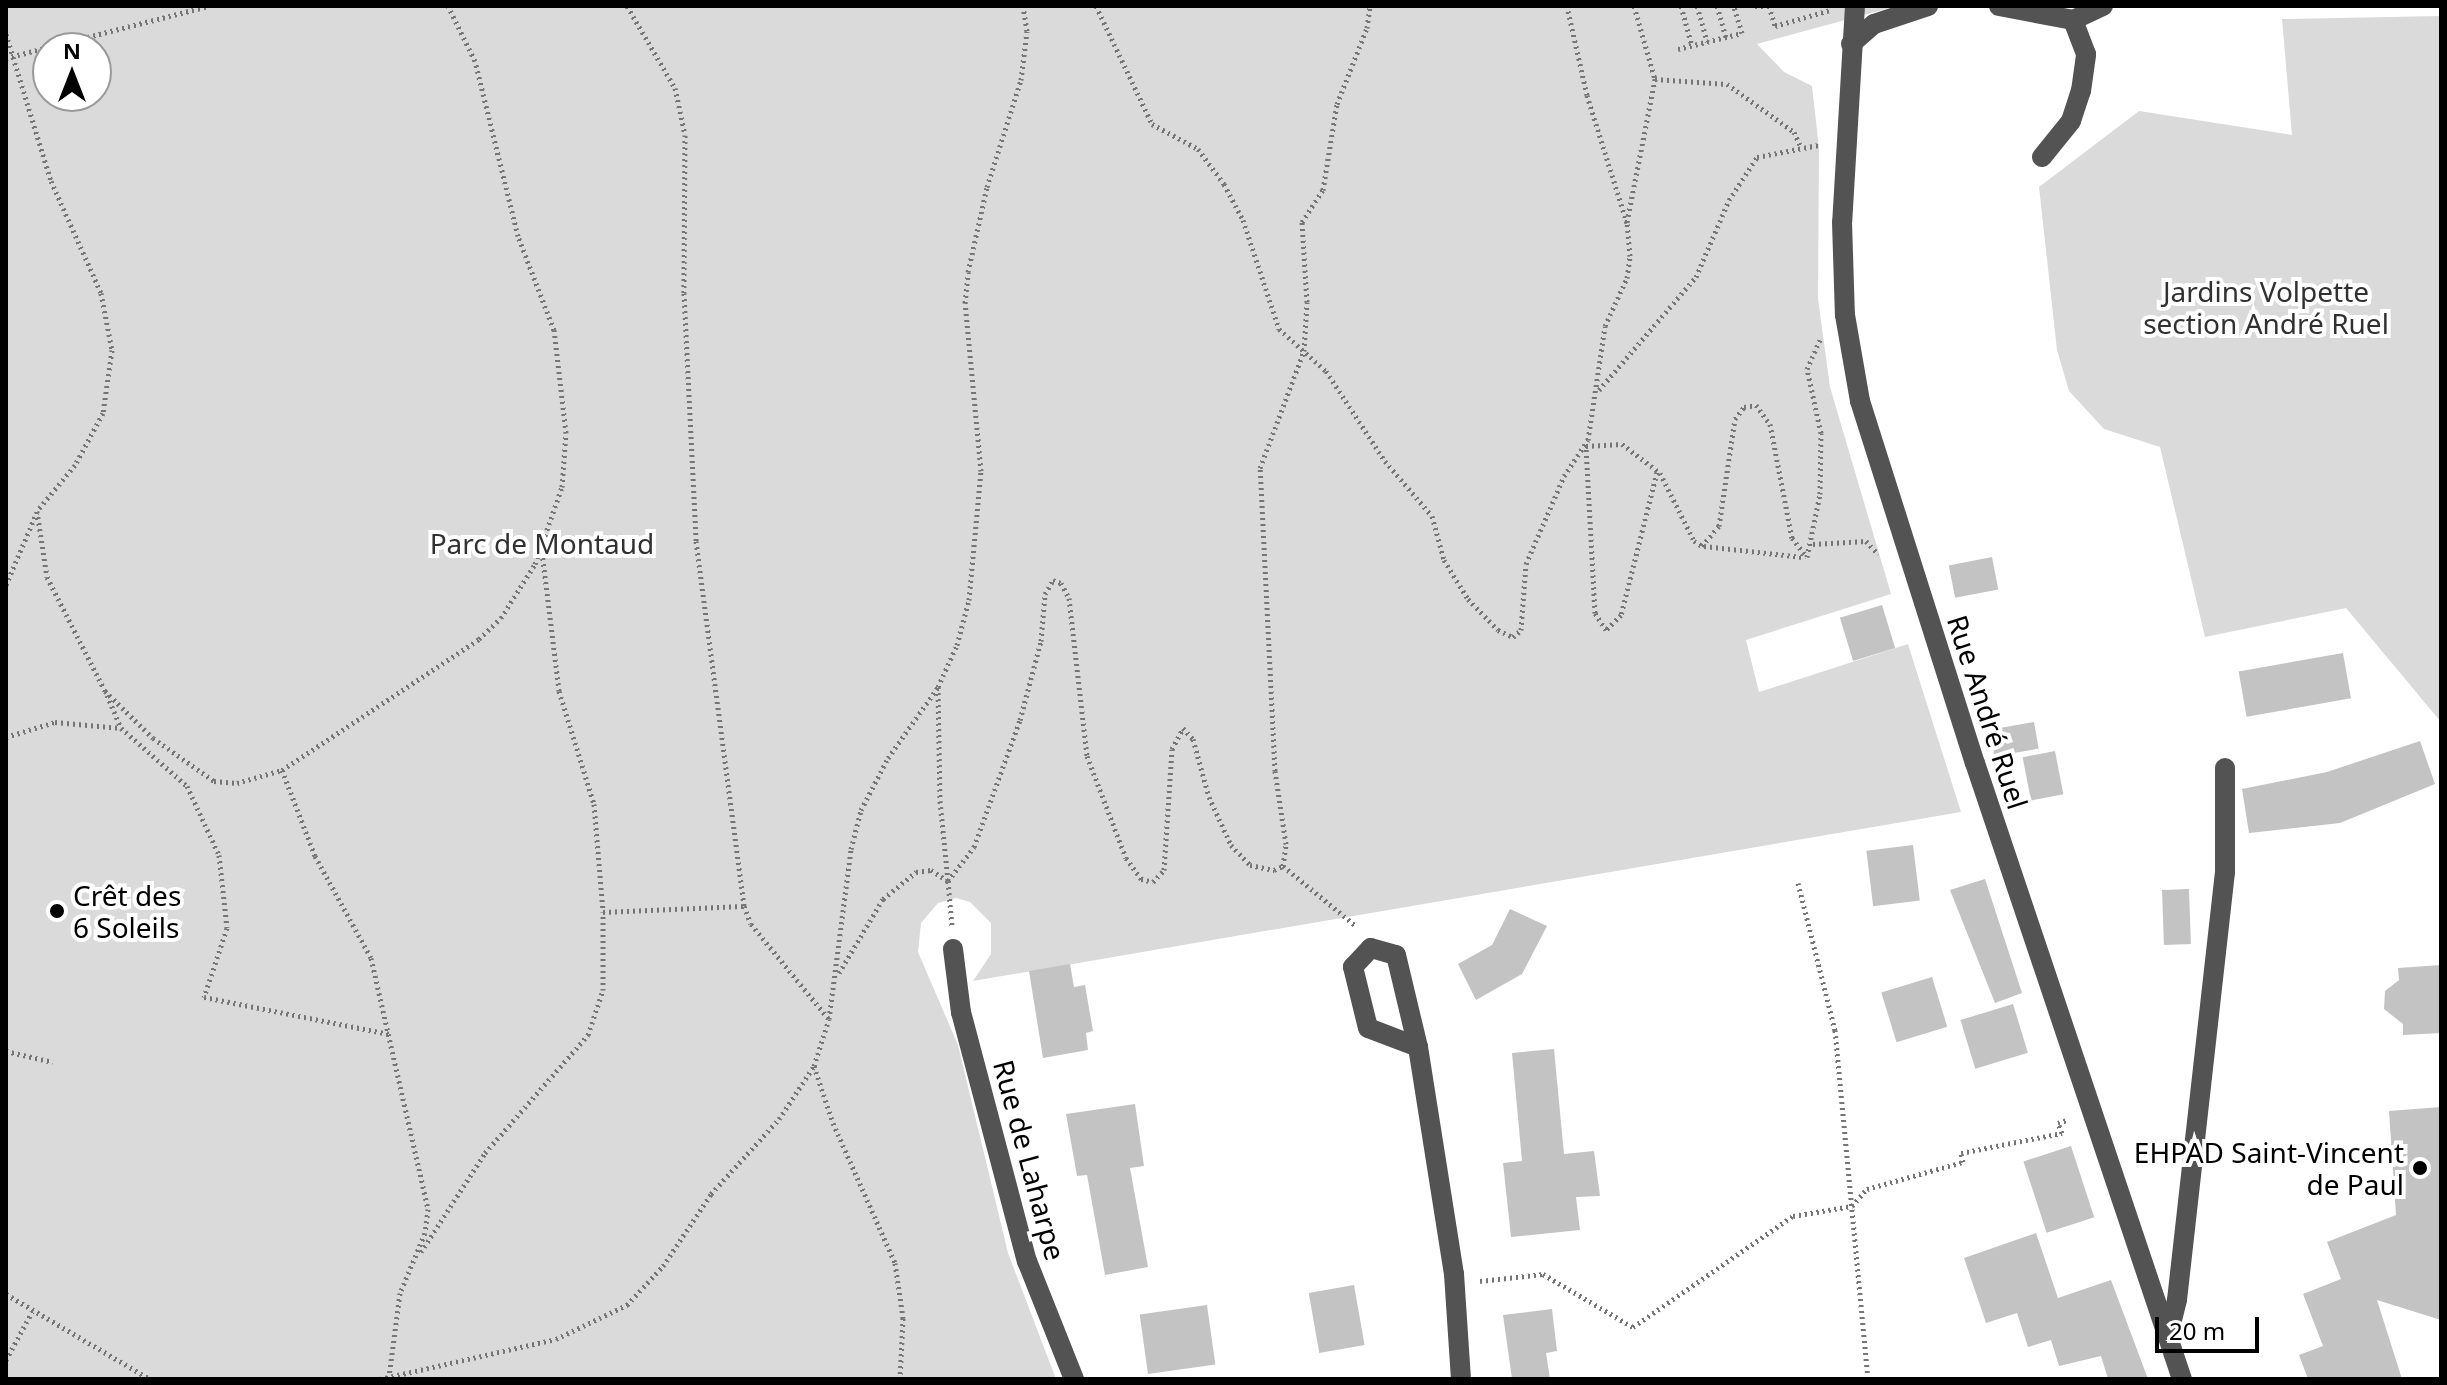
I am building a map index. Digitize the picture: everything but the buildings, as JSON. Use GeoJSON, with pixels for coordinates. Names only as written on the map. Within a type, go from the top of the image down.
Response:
{"type":"FeatureCollection","features":[{"type":"Feature","properties":{"kind":"street","name":"Rue André Ruel"},"geometry":{"type":"LineString","coordinates":[[1855,6],[1842,222],[1845,315],[1860,401],[2182,1379]]}},
{"type":"Feature","properties":{"kind":"street"},"geometry":{"type":"LineString","coordinates":[[1851,44],[1874,24],[1928,6]]}},
{"type":"Feature","properties":{"kind":"street"},"geometry":{"type":"LineString","coordinates":[[1999,6],[2073,20],[2103,6]]}},
{"type":"Feature","properties":{"kind":"street"},"geometry":{"type":"LineString","coordinates":[[2042,157],[2071,121],[2081,91],[2086,54],[2073,20]]}},
{"type":"Feature","properties":{"kind":"street"},"geometry":{"type":"LineString","coordinates":[[2168,1336],[2177,1300],[2225,872],[2225,768]]}},
{"type":"Feature","properties":{"kind":"street"},"geometry":{"type":"LineString","coordinates":[[1418,1047],[1368,1028],[1353,967],[1371,948],[1396,955],[1418,1047],[1455,1283],[1461,1379]]}},
{"type":"Feature","properties":{"kind":"street","name":"Rue de Laharpe"},"geometry":{"type":"LineString","coordinates":[[953,949],[961,1012],[1027,1261],[1074,1379]]}},
{"type":"Feature","properties":{"kind":"path"},"geometry":{"type":"LineString","coordinates":[[6,58],[209,6]]}},
{"type":"Feature","properties":{"kind":"path"},"geometry":{"type":"LineString","coordinates":[[105,691],[153,738],[214,781],[237,783],[282,770],[479,639],[509,607],[542,549],[565,461],[554,330],[518,236],[475,61],[448,6]]}},
{"type":"Feature","properties":{"kind":"path"},"geometry":{"type":"LineString","coordinates":[[627,6],[675,88],[685,135],[684,293],[696,541],[744,906],[757,932],[829,1019]]}},
{"type":"Feature","properties":{"kind":"path"},"geometry":{"type":"LineString","coordinates":[[380,1379],[556,1339],[627,1305],[663,1266],[711,1194],[779,1119],[814,1066],[829,1019],[851,849],[861,810],[888,758],[938,687],[957,645],[976,559],[980,459],[967,288],[987,187],[1021,80],[1027,31],[1023,6]]}},
{"type":"Feature","properties":{"kind":"path"},"geometry":{"type":"LineString","coordinates":[[1096,6],[1152,124],[1198,149],[1224,184],[1243,220],[1275,320],[1326,371],[1385,461],[1432,516],[1444,560],[1468,599],[1506,636],[1521,630],[1526,564],[1564,476],[1586,446]]}},
{"type":"Feature","properties":{"kind":"path"},"geometry":{"type":"LineString","coordinates":[[1283,866],[1286,844],[1275,771],[1260,468],[1304,351],[1302,222],[1323,190],[1337,104],[1367,28],[1370,6]]}},
{"type":"Feature","properties":{"kind":"path"},"geometry":{"type":"LineString","coordinates":[[1567,6],[1587,95],[1627,223]]}},
{"type":"Feature","properties":{"kind":"path"},"geometry":{"type":"LineString","coordinates":[[1634,6],[1655,79],[1627,223],[1628,269],[1605,326],[1598,390],[1586,446],[1595,613],[1606,630],[1621,615],[1657,472]]}},
{"type":"Feature","properties":{"kind":"path"},"geometry":{"type":"LineString","coordinates":[[1681,6],[1692,46]]}},
{"type":"Feature","properties":{"kind":"path"},"geometry":{"type":"LineString","coordinates":[[1697,6],[1707,42]]}},
{"type":"Feature","properties":{"kind":"path"},"geometry":{"type":"LineString","coordinates":[[1717,6],[1726,37]]}},
{"type":"Feature","properties":{"kind":"path"},"geometry":{"type":"LineString","coordinates":[[1678,49],[1742,33],[1734,6]]}},
{"type":"Feature","properties":{"kind":"path"},"geometry":{"type":"LineString","coordinates":[[1755,6],[1769,6],[1775,26],[1847,6]]}},
{"type":"Feature","properties":{"kind":"path"},"geometry":{"type":"LineString","coordinates":[[6,34],[46,169],[101,293],[112,350],[103,413],[75,465],[37,511],[6,585]]}},
{"type":"Feature","properties":{"kind":"path"},"geometry":{"type":"LineString","coordinates":[[1598,390],[1696,277],[1729,200],[1751,164],[1757,157],[1790,153],[1800,145],[1794,132],[1727,84],[1655,79]]}},
{"type":"Feature","properties":{"kind":"path"},"geometry":{"type":"LineString","coordinates":[[1803,557],[1813,544],[1821,433],[1807,369],[1822,336],[1845,315]]}},
{"type":"Feature","properties":{"kind":"path"},"geometry":{"type":"LineString","coordinates":[[1702,546],[1719,526],[1735,419],[1744,407],[1756,405],[1770,424],[1792,538],[1803,557]]}},
{"type":"Feature","properties":{"kind":"path"},"geometry":{"type":"LineString","coordinates":[[1586,446],[1622,444],[1657,472],[1694,541],[1702,546],[1803,557]]}},
{"type":"Feature","properties":{"kind":"path"},"geometry":{"type":"LineString","coordinates":[[37,511],[47,577],[121,728],[187,786],[219,855],[227,928],[204,997],[389,1034]]}},
{"type":"Feature","properties":{"kind":"path"},"geometry":{"type":"LineString","coordinates":[[1813,544],[1866,541],[1880,556]]}},
{"type":"Feature","properties":{"kind":"path"},"geometry":{"type":"LineString","coordinates":[[415,1259],[485,1153],[588,1035],[603,990],[603,912],[594,804],[559,691],[542,549]]}},
{"type":"Feature","properties":{"kind":"path"},"geometry":{"type":"LineString","coordinates":[[948,881],[974,847],[1020,720],[1041,641],[1045,594],[1053,580],[1061,583],[1069,598],[1087,756],[1126,858],[1141,879],[1153,882],[1164,870],[1172,749],[1183,728],[1193,739],[1209,797],[1231,845],[1250,865],[1274,870],[1283,866]]}},
{"type":"Feature","properties":{"kind":"path"},"geometry":{"type":"LineString","coordinates":[[938,687],[940,801],[953,949]]}},
{"type":"Feature","properties":{"kind":"path"},"geometry":{"type":"LineString","coordinates":[[6,737],[55,722],[121,728]]}},
{"type":"Feature","properties":{"kind":"path"},"geometry":{"type":"LineString","coordinates":[[282,770],[315,856],[371,958],[428,1209],[415,1259],[400,1293],[389,1377]]}},
{"type":"Feature","properties":{"kind":"path"},"geometry":{"type":"LineString","coordinates":[[1283,866],[1346,917],[1371,948]]}},
{"type":"Feature","properties":{"kind":"path"},"geometry":{"type":"LineString","coordinates":[[836,977],[894,887],[924,870],[948,881]]}},
{"type":"Feature","properties":{"kind":"path"},"geometry":{"type":"LineString","coordinates":[[1798,883],[1835,1030],[1868,1379]]}},
{"type":"Feature","properties":{"kind":"path"},"geometry":{"type":"LineString","coordinates":[[603,912],[744,906]]}},
{"type":"Feature","properties":{"kind":"path"},"geometry":{"type":"LineString","coordinates":[[6,1051],[53,1062]]}},
{"type":"Feature","properties":{"kind":"path"},"geometry":{"type":"LineString","coordinates":[[814,1066],[833,1123],[895,1263],[903,1318],[900,1379]]}},
{"type":"Feature","properties":{"kind":"path"},"geometry":{"type":"LineString","coordinates":[[1455,1283],[1543,1274],[1633,1327],[1793,1216],[1852,1206],[1867,1189],[1963,1162],[1961,1153],[2062,1133],[2058,1123],[2093,1113]]}},
{"type":"Feature","properties":{"kind":"path"},"geometry":{"type":"LineString","coordinates":[[6,1294],[150,1379]]}},
{"type":"Feature","properties":{"kind":"path"},"geometry":{"type":"LineString","coordinates":[[6,1360],[32,1312]]}},
{"type":"Feature","properties":{"kind":"green space","name":"Parc de Montaud"},"geometry":{"type":"Polygon","coordinates":[[[6,6],[1897,6],[1757,44],[1784,72],[1812,86],[1819,148],[1818,299],[1830,387],[1891,594],[1746,640],[1759,692],[1908,644],[1961,812],[973,981],[991,954],[991,923],[970,902],[956,898],[938,903],[921,923],[918,952],[958,1045],[1008,1253],[1056,1379],[6,1379],[6,6]]]}},
{"type":"Feature","properties":{"kind":"green space","name":"Jardins Volpette section André Ruel"},"geometry":{"type":"Polygon","coordinates":[[[2441,16],[2441,722],[2346,608],[2205,637],[2160,447],[2104,429],[2069,391],[2057,350],[2039,187],[2139,111],[2292,135],[2282,19],[2441,16]]]}},
{"type":"Feature","properties":{"kind":"place","name":"Crêt des 6 Soleils"},"geometry":{"type":"Point","coordinates":[57,911]}},
{"type":"Feature","properties":{"kind":"place","name":"EHPAD Saint-Vincent de Paul"},"geometry":{"type":"Point","coordinates":[2420,1168]}}]}
